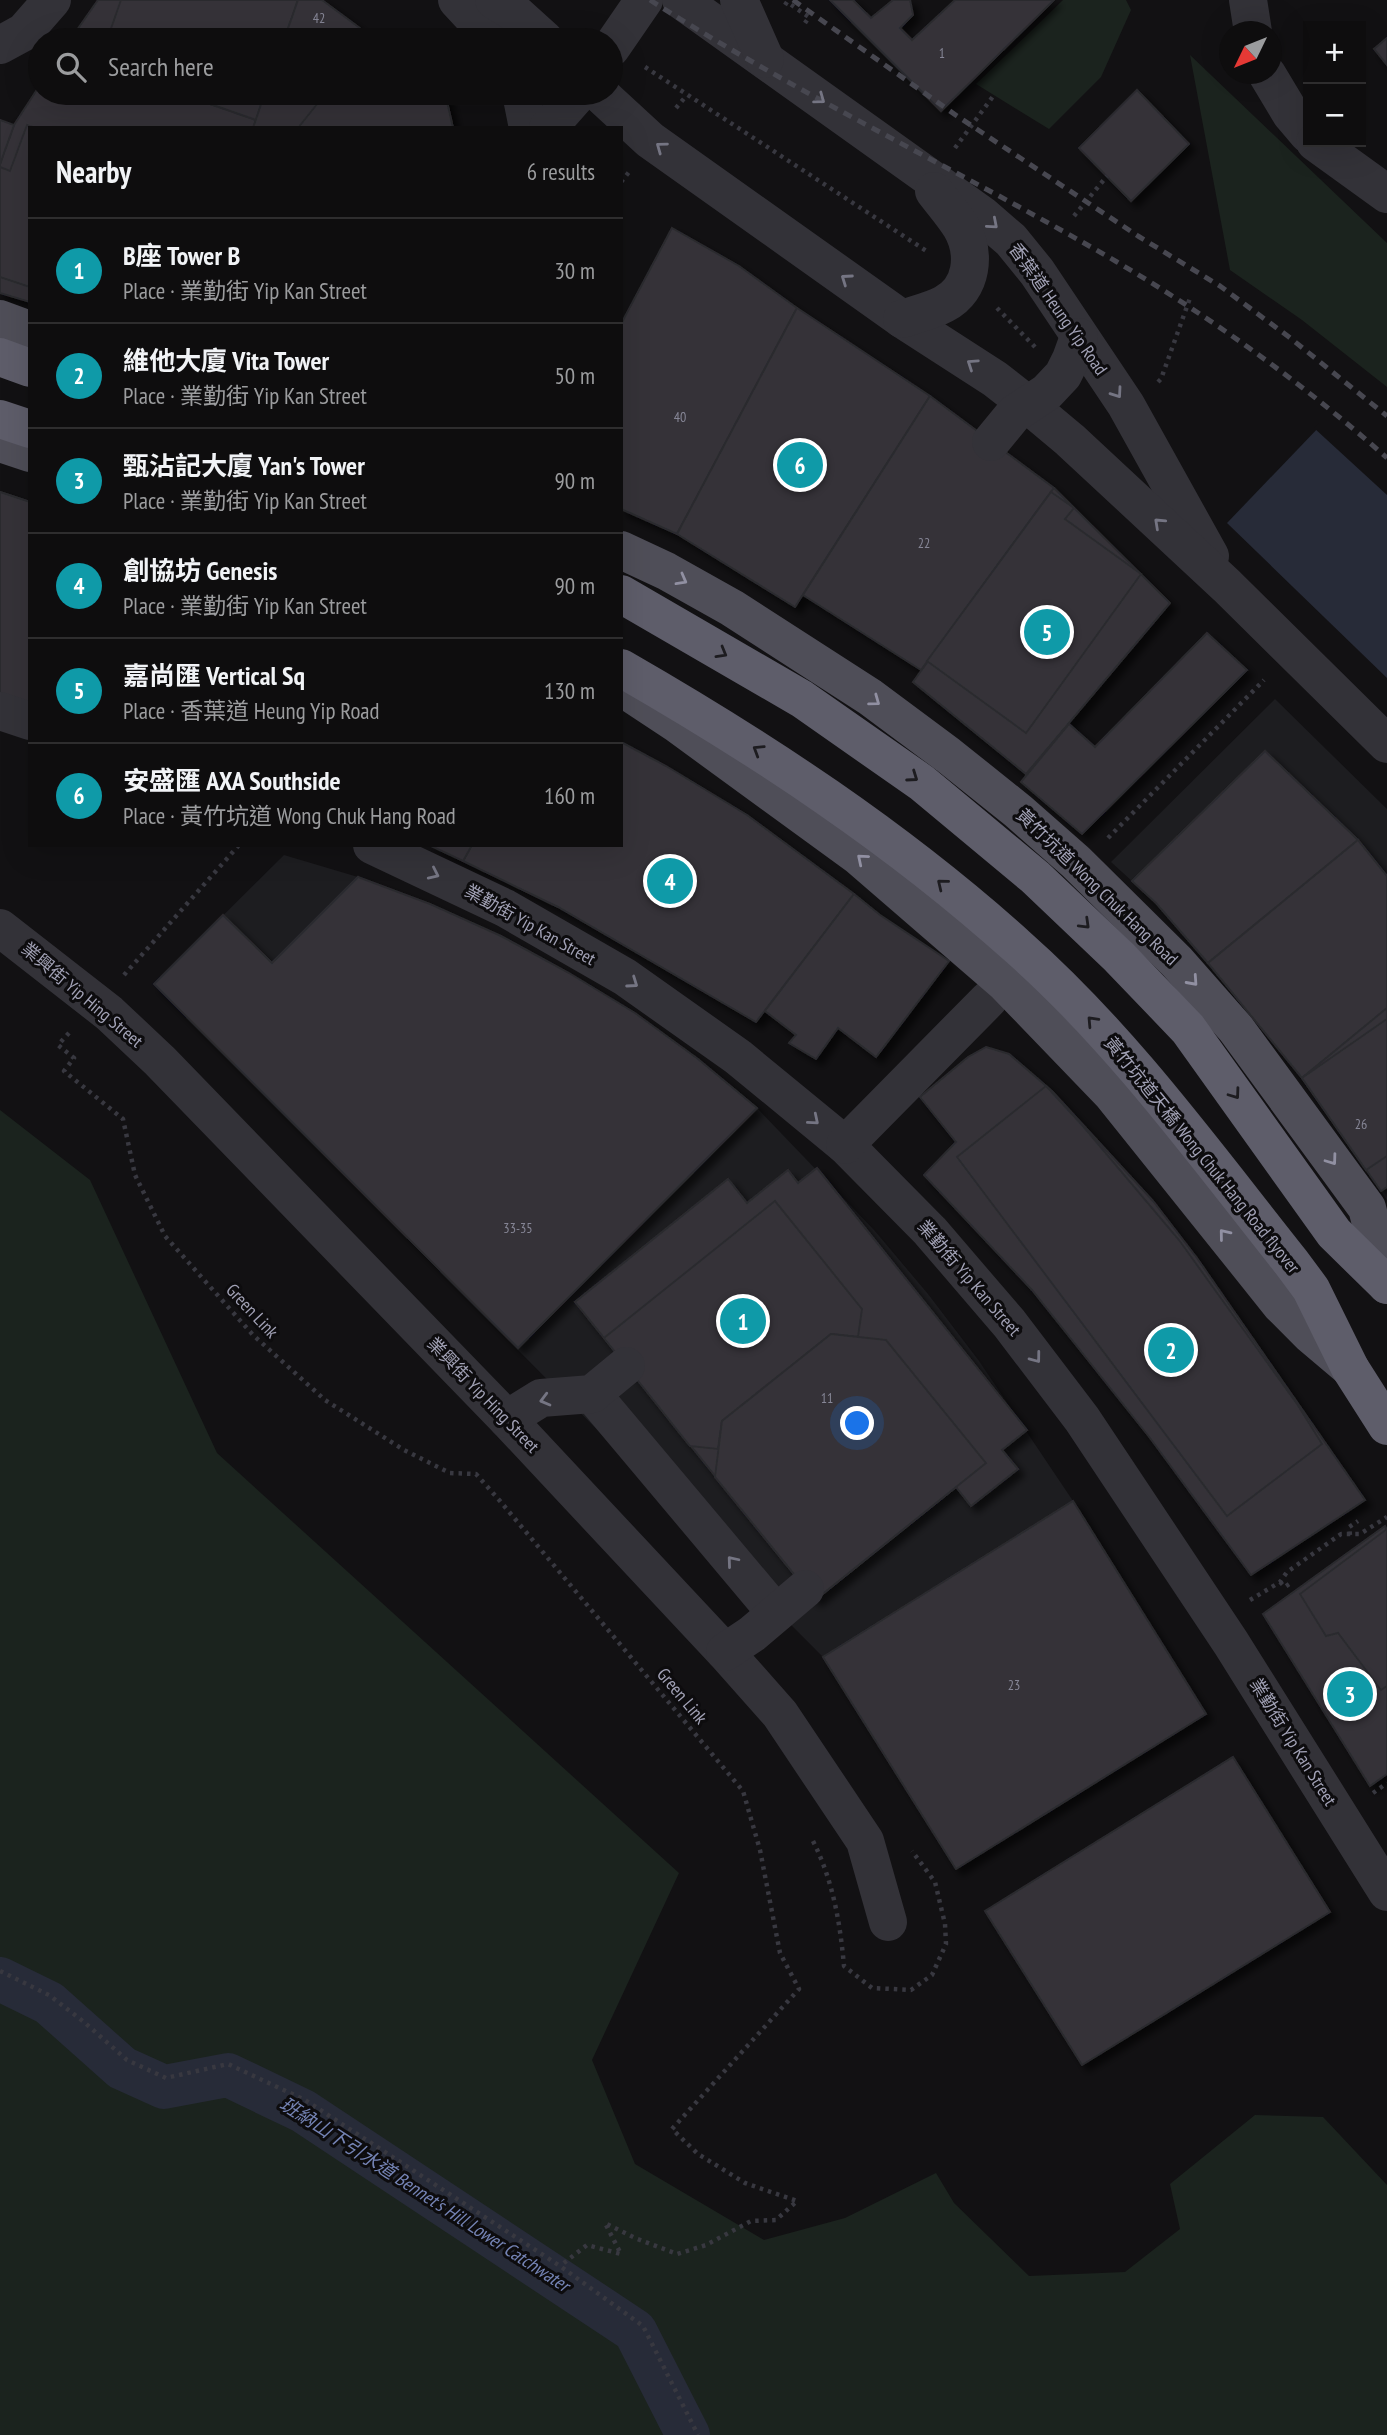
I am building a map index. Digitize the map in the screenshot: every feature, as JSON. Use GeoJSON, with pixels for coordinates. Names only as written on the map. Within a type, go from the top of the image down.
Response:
{"type":"FeatureCollection","features":[{"type":"Feature","properties":{"kind":"highway"},"geometry":{"type":"LineString","coordinates":[[0,357],[28,367]]}},
{"type":"Feature","properties":{"kind":"highway"},"geometry":{"type":"LineString","coordinates":[[0,418],[28,428]]}},
{"type":"Feature","properties":{"kind":"highway"},"geometry":{"type":"LineString","coordinates":[[623,595],[802,699],[922,783],[1035,877],[1119,957],[1188,1029],[1334,1233],[1387,1285]]}},
{"type":"Feature","properties":{"kind":"highway","name":"黃竹坑道天橋 Wong Chuk Hang Road flyover"},"geometry":{"type":"LineString","coordinates":[[623,669],[771,759],[878,832],[995,927],[1038,967],[1136,1069],[1311,1289],[1350,1368]]}},
{"type":"Feature","properties":{"kind":"highway"},"geometry":{"type":"LineString","coordinates":[[1350,1368],[1387,1426]]}},
{"type":"Feature","properties":{"kind":"main road"},"geometry":{"type":"LineString","coordinates":[[0,319],[28,329]]}},
{"type":"Feature","properties":{"kind":"main road"},"geometry":{"type":"LineString","coordinates":[[0,443],[28,452]]}},
{"type":"Feature","properties":{"kind":"main road","name":"黃竹坑道 Wong Chuk Hang Road"},"geometry":{"type":"LineString","coordinates":[[623,551],[666,571],[732,608],[870,697],[998,795],[1076,862],[1177,962],[1236,1029],[1367,1208],[1387,1285]]}},
{"type":"Feature","properties":{"kind":"main road"},"geometry":{"type":"LineString","coordinates":[[623,688],[677,724],[858,856],[1006,984],[1112,1094],[1281,1305],[1350,1368]]}},
{"type":"Feature","properties":{"kind":"street"},"geometry":{"type":"LineString","coordinates":[[0,45],[24,32],[52,0]]}},
{"type":"Feature","properties":{"kind":"street"},"geometry":{"type":"LineString","coordinates":[[457,0],[483,28]]}},
{"type":"Feature","properties":{"kind":"street"},"geometry":{"type":"LineString","coordinates":[[494,0],[532,28]]}},
{"type":"Feature","properties":{"kind":"street"},"geometry":{"type":"LineString","coordinates":[[623,31],[644,0]]}},
{"type":"Feature","properties":{"kind":"street","name":"香葉道 Heung Yip Road"},"geometry":{"type":"LineString","coordinates":[[681,0],[982,215],[1011,240],[1037,272],[1126,405],[1227,586]]}},
{"type":"Feature","properties":{"kind":"street"},"geometry":{"type":"LineString","coordinates":[[739,0],[765,59]]}},
{"type":"Feature","properties":{"kind":"street"},"geometry":{"type":"LineString","coordinates":[[1248,0],[1251,21]]}},
{"type":"Feature","properties":{"kind":"street"},"geometry":{"type":"LineString","coordinates":[[1273,84],[1290,114],[1303,128]]}},
{"type":"Feature","properties":{"kind":"street"},"geometry":{"type":"LineString","coordinates":[[523,105],[528,126]]}},
{"type":"Feature","properties":{"kind":"street"},"geometry":{"type":"LineString","coordinates":[[550,126],[568,105]]}},
{"type":"Feature","properties":{"kind":"street","name":"香葉道 Heung Yip Road"},"geometry":{"type":"LineString","coordinates":[[612,105],[650,140],[1027,404],[1070,440],[1227,586],[1387,744]]}},
{"type":"Feature","properties":{"kind":"street"},"geometry":{"type":"LineString","coordinates":[[1322,147],[1387,194]]}},
{"type":"Feature","properties":{"kind":"street"},"geometry":{"type":"LineString","coordinates":[[902,319],[945,303],[961,290],[968,278],[971,254],[961,228],[918,170]]}},
{"type":"Feature","properties":{"kind":"street"},"geometry":{"type":"LineString","coordinates":[[991,442],[1014,414],[1047,392],[1063,375],[1079,337]]}},
{"type":"Feature","properties":{"kind":"street"},"geometry":{"type":"LineString","coordinates":[[0,711],[28,720]]}},
{"type":"Feature","properties":{"kind":"street","name":"業勤街 Yip Kan Street"},"geometry":{"type":"LineString","coordinates":[[376,847],[505,908],[625,977],[738,1057],[845,1145],[930,1231],[992,1302],[1082,1419],[1231,1643],[1386,1890]]}},
{"type":"Feature","properties":{"kind":"street","name":"業興街 Yip Hing Street"},"geometry":{"type":"LineString","coordinates":[[0,928],[109,1013],[160,1061],[507,1419],[780,1713],[865,1842],[888,1922]]}},
{"type":"Feature","properties":{"kind":"street"},"geometry":{"type":"LineString","coordinates":[[845,1145],[988,1000]]}},
{"type":"Feature","properties":{"kind":"street"},"geometry":{"type":"LineString","coordinates":[[507,1419],[541,1398],[592,1394],[626,1366]]}},
{"type":"Feature","properties":{"kind":"street"},"geometry":{"type":"LineString","coordinates":[[592,1394],[776,1613]]}},
{"type":"Feature","properties":{"kind":"street"},"geometry":{"type":"LineString","coordinates":[[725,1652],[752,1634],[805,1589]]}},
{"type":"Feature","properties":{"kind":"path"},"geometry":{"type":"LineString","coordinates":[[803,26],[809,17]]}},
{"type":"Feature","properties":{"kind":"path"},"geometry":{"type":"LineString","coordinates":[[964,137],[994,95]]}},
{"type":"Feature","properties":{"kind":"path"},"geometry":{"type":"LineString","coordinates":[[1074,216],[1107,176]]}},
{"type":"Feature","properties":{"kind":"path"},"geometry":{"type":"LineString","coordinates":[[1102,844],[1264,680]]}},
{"type":"Feature","properties":{"kind":"path"},"geometry":{"type":"LineString","coordinates":[[124,974],[237,847]]}},
{"type":"Feature","properties":{"kind":"path","name":"Green Link"},"geometry":{"type":"LineString","coordinates":[[76,1036],[70,1031],[58,1045],[74,1058],[64,1071],[123,1119],[135,1175],[165,1236],[253,1335],[325,1400],[404,1450],[450,1472],[476,1474],[743,1791],[760,1850],[780,1953],[799,1989],[672,2129],[698,2154],[745,2183],[797,2201],[776,2220],[751,2221],[706,2245],[677,2254],[635,2238],[605,2222],[621,2254],[587,2245],[560,2266]]}},
{"type":"Feature","properties":{"kind":"path"},"geometry":{"type":"LineString","coordinates":[[1249,1601],[1280,1582],[1287,1572],[1341,1534],[1360,1534],[1387,1517]]}},
{"type":"Feature","properties":{"kind":"path"},"geometry":{"type":"LineString","coordinates":[[1350,1535],[1349,1527],[1358,1521]]}},
{"type":"Feature","properties":{"kind":"path"},"geometry":{"type":"LineString","coordinates":[[1280,1582],[1284,1587],[1292,1582]]}},
{"type":"Feature","properties":{"kind":"path"},"geometry":{"type":"LineString","coordinates":[[1370,1796],[1387,1783]]}},
{"type":"Feature","properties":{"kind":"path"},"geometry":{"type":"LineString","coordinates":[[0,1971],[49,1995],[127,2060],[166,2078],[228,2064],[305,2100],[560,2266],[643,2326],[698,2435]]}},
{"type":"Feature","properties":{"kind":"shaded area"},"geometry":{"type":"Polygon","coordinates":[[[1063,0],[1126,0],[1131,10],[1101,77],[1049,129],[976,84],[1063,0]]]}},
{"type":"Feature","properties":{"kind":"shaded area"},"geometry":{"type":"Polygon","coordinates":[[[1190,55],[1387,243],[1387,387],[1302,320],[1230,270],[1190,55]]]}},
{"type":"Feature","properties":{"kind":"shaded area"},"geometry":{"type":"Polygon","coordinates":[[[1275,699],[1387,809],[1387,1200],[1302,1078],[1156,903],[1111,862],[1275,699]]]}},
{"type":"Feature","properties":{"kind":"shaded area"},"geometry":{"type":"Polygon","coordinates":[[[284,855],[358,877],[430,904],[501,936],[635,1013],[698,1059],[757,1108],[874,1230],[928,1294],[979,1361],[1073,1501],[823,1657],[154,984],[284,855]]]}},
{"type":"Feature","properties":{"kind":"shaded area"},"geometry":{"type":"Polygon","coordinates":[[[0,1110],[90,1180],[217,1453],[679,1873],[592,2060],[635,2164],[764,2240],[845,2218],[936,2173],[954,2203],[1029,2276],[1125,2272],[1180,2229],[1170,2184],[1255,2115],[1323,2117],[1387,2185],[1387,2435],[0,2435],[0,1110]]]}},
{"type":"Feature","properties":{"kind":"water"},"geometry":{"type":"Polygon","coordinates":[[[1321,425],[1387,489],[1387,678],[1227,523],[1321,425]]]}},
{"type":"Feature","properties":{"kind":"pier"},"geometry":{"type":"Polygon","coordinates":[[[1323,423],[1387,484],[1387,495],[1314,428],[1323,423]]]}},
{"type":"Feature","properties":{"kind":"building"},"geometry":{"type":"Polygon","coordinates":[[[98,0],[298,0],[288,28],[78,28],[98,0]]]}},
{"type":"Feature","properties":{"kind":"building"},"geometry":{"type":"Polygon","coordinates":[[[121,0],[298,0],[288,28],[111,28],[121,0]]]}},
{"type":"Feature","properties":{"kind":"building"},"geometry":{"type":"Polygon","coordinates":[[[298,0],[322,0],[360,28],[288,28],[298,0]]]}},
{"type":"Feature","properties":{"kind":"building"},"geometry":{"type":"Polygon","coordinates":[[[830,0],[853,0],[871,18],[893,0],[910,0],[913,15],[900,28],[912,40],[955,0],[1054,0],[941,111],[830,0]]]}},
{"type":"Feature","properties":{"kind":"building"},"geometry":{"type":"Polygon","coordinates":[[[1387,38],[1387,65],[1374,49],[1387,38]]]}},
{"type":"Feature","properties":{"kind":"building"},"geometry":{"type":"Polygon","coordinates":[[[1137,90],[1189,144],[1131,201],[1079,148],[1137,90]]]}},
{"type":"Feature","properties":{"kind":"building"},"geometry":{"type":"Polygon","coordinates":[[[28,103],[213,105],[256,120],[254,126],[28,126],[28,301],[0,293],[0,164],[14,125],[28,103]]]}},
{"type":"Feature","properties":{"kind":"building"},"geometry":{"type":"Polygon","coordinates":[[[213,105],[261,105],[256,120],[213,105]]]}},
{"type":"Feature","properties":{"kind":"building"},"geometry":{"type":"Polygon","coordinates":[[[261,105],[448,105],[453,126],[254,126],[261,105]]]}},
{"type":"Feature","properties":{"kind":"building"},"geometry":{"type":"Polygon","coordinates":[[[316,105],[448,105],[453,126],[300,126],[316,105]]]}},
{"type":"Feature","properties":{"kind":"building"},"geometry":{"type":"Polygon","coordinates":[[[0,120],[14,125],[0,164],[0,120]]]}},
{"type":"Feature","properties":{"kind":"building"},"geometry":{"type":"Polygon","coordinates":[[[27,125],[30,126],[28,286],[0,277],[0,167],[10,171],[27,125]]]}},
{"type":"Feature","properties":{"kind":"building"},"geometry":{"type":"Polygon","coordinates":[[[672,228],[739,266],[797,308],[677,534],[623,510],[623,320],[672,228]]]}},
{"type":"Feature","properties":{"kind":"building"},"geometry":{"type":"Polygon","coordinates":[[[797,308],[930,396],[795,607],[677,534],[797,308]]]}},
{"type":"Feature","properties":{"kind":"building"},"geometry":{"type":"Polygon","coordinates":[[[930,396],[1054,488],[921,670],[803,595],[930,396]]]}},
{"type":"Feature","properties":{"kind":"building"},"geometry":{"type":"Polygon","coordinates":[[[1054,488],[1170,603],[1026,774],[913,682],[1054,488]]]}},
{"type":"Feature","properties":{"kind":"building"},"geometry":{"type":"Polygon","coordinates":[[[0,492],[28,501],[28,625],[0,616],[0,492]]]}},
{"type":"Feature","properties":{"kind":"building"},"geometry":{"type":"Polygon","coordinates":[[[0,492],[28,501],[28,702],[0,693],[0,492]]]}},
{"type":"Feature","properties":{"kind":"building"},"geometry":{"type":"Polygon","coordinates":[[[1051,492],[1074,508],[1065,519],[1141,574],[1026,733],[927,661],[1051,492]]]}},
{"type":"Feature","properties":{"kind":"building"},"geometry":{"type":"Polygon","coordinates":[[[1207,633],[1247,670],[1082,834],[1021,782],[1069,724],[1095,747],[1207,633]]]}},
{"type":"Feature","properties":{"kind":"building"},"geometry":{"type":"Polygon","coordinates":[[[623,743],[747,815],[854,894],[756,1022],[558,907],[463,861],[471,847],[623,847],[623,743]]]}},
{"type":"Feature","properties":{"kind":"building"},"geometry":{"type":"Polygon","coordinates":[[[1265,751],[1358,840],[1208,963],[1156,903],[1132,881],[1265,751]]]}},
{"type":"Feature","properties":{"kind":"building"},"geometry":{"type":"Polygon","coordinates":[[[1358,840],[1387,876],[1387,1008],[1302,1078],[1208,963],[1358,840]]]}},
{"type":"Feature","properties":{"kind":"building"},"geometry":{"type":"Polygon","coordinates":[[[433,847],[471,847],[463,861],[433,847]]]}},
{"type":"Feature","properties":{"kind":"building"},"geometry":{"type":"Polygon","coordinates":[[[358,877],[660,1179],[519,1320],[217,1018],[358,877]]]}},
{"type":"Feature","properties":{"kind":"building"},"geometry":{"type":"Polygon","coordinates":[[[358,877],[430,904],[501,936],[569,973],[635,1013],[698,1059],[757,1108],[518,1348],[154,984],[223,915],[272,963],[358,877]]]}},
{"type":"Feature","properties":{"kind":"building"},"geometry":{"type":"Polygon","coordinates":[[[854,894],[880,915],[949,961],[876,1057],[838,1028],[816,1059],[789,1043],[796,1035],[765,1011],[854,894]]]}},
{"type":"Feature","properties":{"kind":"building"},"geometry":{"type":"Polygon","coordinates":[[[1387,1008],[1387,1187],[1381,1191],[1302,1078],[1387,1008]]]}},
{"type":"Feature","properties":{"kind":"building"},"geometry":{"type":"Polygon","coordinates":[[[1387,1019],[1387,1156],[1366,1170],[1302,1078],[1387,1019]]]}},
{"type":"Feature","properties":{"kind":"building"},"geometry":{"type":"Polygon","coordinates":[[[986,1047],[1009,1054],[1052,1091],[1153,1201],[1197,1258],[1365,1500],[1251,1575],[1150,1438],[1032,1290],[924,1175],[956,1142],[920,1097],[968,1057],[986,1047]]]}},
{"type":"Feature","properties":{"kind":"building"},"geometry":{"type":"Polygon","coordinates":[[[1046,1086],[1179,1240],[1297,1404],[1322,1444],[1227,1516],[957,1157],[1046,1086]]]}},
{"type":"Feature","properties":{"kind":"building"},"geometry":{"type":"Polygon","coordinates":[[[817,1168],[1027,1430],[1002,1450],[1018,1469],[971,1506],[956,1487],[815,1600],[575,1302],[728,1179],[747,1203],[788,1170],[798,1183],[817,1168]]]}},
{"type":"Feature","properties":{"kind":"building"},"geometry":{"type":"Polygon","coordinates":[[[775,1201],[862,1309],[858,1337],[831,1334],[722,1421],[718,1449],[690,1446],[604,1338],[775,1201]]]}},
{"type":"Feature","properties":{"kind":"building"},"geometry":{"type":"Polygon","coordinates":[[[831,1334],[886,1340],[986,1463],[815,1600],[715,1477],[722,1421],[831,1334]]]}},
{"type":"Feature","properties":{"kind":"building"},"geometry":{"type":"Polygon","coordinates":[[[1073,1501],[1206,1714],[956,1869],[823,1657],[1073,1501]]]}},
{"type":"Feature","properties":{"kind":"building"},"geometry":{"type":"Polygon","coordinates":[[[1385,1526],[1387,1774],[1370,1786],[1263,1614],[1385,1526]]]}},
{"type":"Feature","properties":{"kind":"building"},"geometry":{"type":"Polygon","coordinates":[[[1387,1529],[1387,1686],[1381,1690],[1338,1633],[1326,1636],[1300,1594],[1387,1529]]]}},
{"type":"Feature","properties":{"kind":"building"},"geometry":{"type":"Polygon","coordinates":[[[1233,1757],[1330,1912],[1082,2065],[985,1911],[1233,1757]]]}},
{"type":"Feature","properties":{"kind":"waterway","name":"班納山下引水道 Bennet's Hill Lower Catchwater"},"geometry":{"type":"LineString","coordinates":[[0,1979],[49,2003],[122,2068],[164,2087],[228,2075],[303,2111],[635,2331],[688,2435]]}},
{"type":"Feature","properties":{"kind":"railway"},"geometry":{"type":"LineString","coordinates":[[650,0],[765,69],[1059,229],[1153,284],[1223,329],[1291,379],[1387,458]]}},
{"type":"Feature","properties":{"kind":"railway"},"geometry":{"type":"LineString","coordinates":[[793,0],[957,116],[1138,236],[1220,286],[1289,337],[1387,416]]}},
{"type":"Feature","properties":{"kind":"place","name":"安盛匯 AXA Southside"},"geometry":{"type":"Point","coordinates":[800,465]}},
{"type":"Feature","properties":{"kind":"place","name":"嘉尚匯 Vertical Sq"},"geometry":{"type":"Point","coordinates":[1047,632]}},
{"type":"Feature","properties":{"kind":"place","name":"創協坊 Genesis"},"geometry":{"type":"Point","coordinates":[670,881]}},
{"type":"Feature","properties":{"kind":"place","name":"B座 Tower B"},"geometry":{"type":"Point","coordinates":[743,1321]}},
{"type":"Feature","properties":{"kind":"place","name":"維他大廈 Vita Tower"},"geometry":{"type":"Point","coordinates":[1171,1350]}},
{"type":"Feature","properties":{"kind":"place","name":"甄沾記大廈 Yan's Tower"},"geometry":{"type":"Point","coordinates":[1350,1694]}}]}
